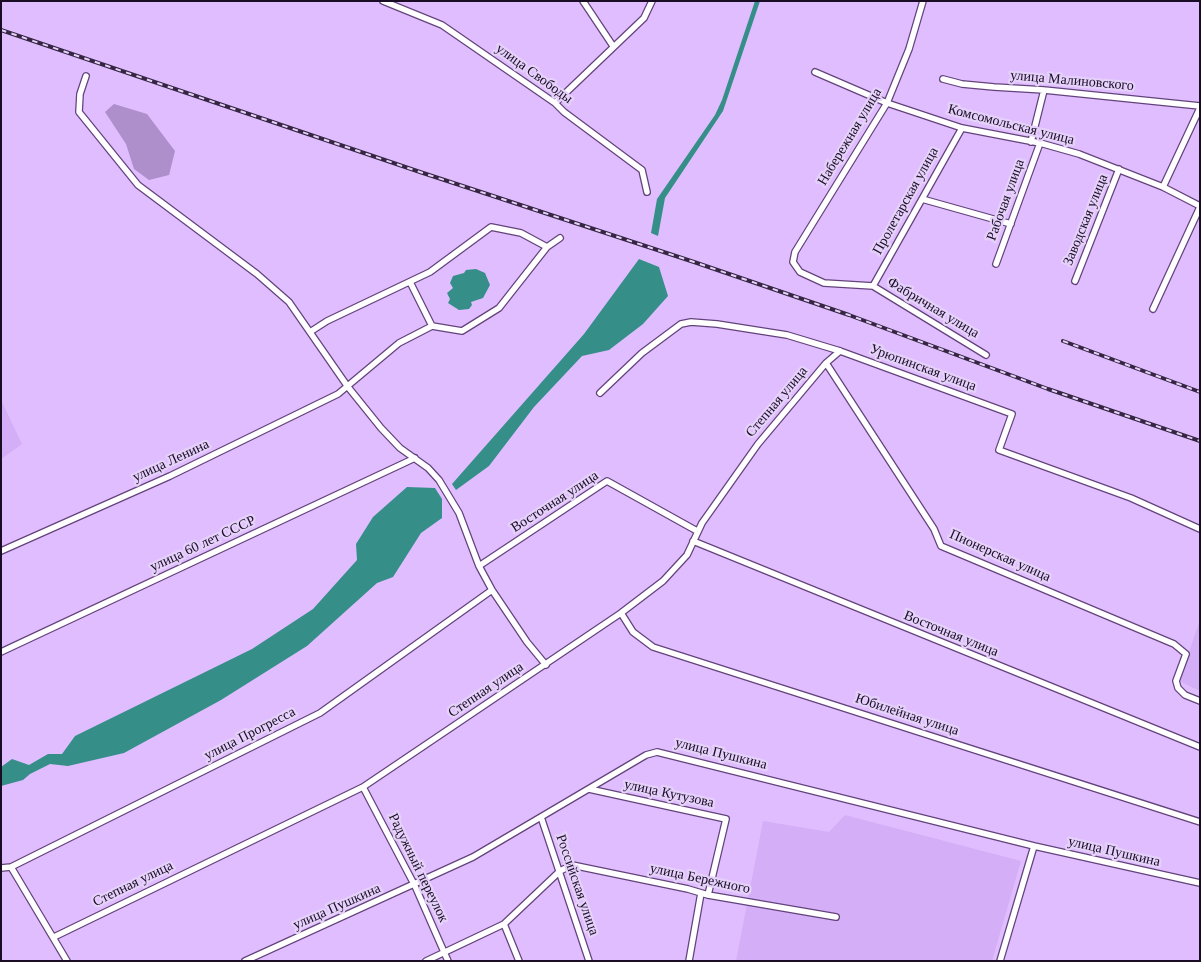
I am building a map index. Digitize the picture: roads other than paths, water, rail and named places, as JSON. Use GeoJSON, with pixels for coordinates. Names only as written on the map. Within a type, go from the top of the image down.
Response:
{"type":"FeatureCollection","features":[{"type":"Feature","properties":{"kind":"street","name":"улица Свободы"},"geometry":{"type":"LineString","coordinates":[[383,1],[442,25],[555,103],[642,170],[647,192]]}},
{"type":"Feature","properties":{"kind":"street"},"geometry":{"type":"LineString","coordinates":[[583,1],[613,46]]}},
{"type":"Feature","properties":{"kind":"street"},"geometry":{"type":"LineString","coordinates":[[555,103],[644,18],[652,1]]}},
{"type":"Feature","properties":{"kind":"street","name":"Набережная улица"},"geometry":{"type":"LineString","coordinates":[[795,252],[887,103],[909,49],[923,1]]}},
{"type":"Feature","properties":{"kind":"street","name":"Комсомольская улица"},"geometry":{"type":"LineString","coordinates":[[815,72],[887,103],[962,128],[1040,144],[1120,169],[1200,206]]}},
{"type":"Feature","properties":{"kind":"street"},"geometry":{"type":"LineString","coordinates":[[86,76],[80,94],[79,112],[138,185],[257,274],[289,302],[348,387],[381,428],[400,448],[428,468],[449,492],[479,566],[492,590],[527,642],[546,665]]}},
{"type":"Feature","properties":{"kind":"street","name":"улица Малиновского"},"geometry":{"type":"LineString","coordinates":[[943,79],[962,84],[1044,90],[1200,107]]}},
{"type":"Feature","properties":{"kind":"street","name":"Рабочая улица"},"geometry":{"type":"LineString","coordinates":[[1031,142],[1044,90]]}},
{"type":"Feature","properties":{"kind":"street"},"geometry":{"type":"LineString","coordinates":[[1162,187],[1200,107]]}},
{"type":"Feature","properties":{"kind":"street","name":"Пролетарская улица"},"geometry":{"type":"LineString","coordinates":[[872,286],[962,128]]}},
{"type":"Feature","properties":{"kind":"street","name":"Рабочая улица"},"geometry":{"type":"LineString","coordinates":[[996,264],[1040,144]]}},
{"type":"Feature","properties":{"kind":"street","name":"Заводская улица"},"geometry":{"type":"LineString","coordinates":[[1075,281],[1120,169]]}},
{"type":"Feature","properties":{"kind":"street"},"geometry":{"type":"LineString","coordinates":[[922,199],[1011,224]]}},
{"type":"Feature","properties":{"kind":"street"},"geometry":{"type":"LineString","coordinates":[[1153,309],[1200,206]]}},
{"type":"Feature","properties":{"kind":"street"},"geometry":{"type":"LineString","coordinates":[[310,332],[327,321],[430,272],[491,227],[521,233],[547,246]]}},
{"type":"Feature","properties":{"kind":"street"},"geometry":{"type":"LineString","coordinates":[[410,282],[432,326],[462,331],[499,308],[547,246],[560,238]]}},
{"type":"Feature","properties":{"kind":"street","name":"Фабричная улица"},"geometry":{"type":"LineString","coordinates":[[795,252],[793,262],[800,272],[824,283],[872,286],[986,355]]}},
{"type":"Feature","properties":{"kind":"street","name":"Урюпинская улица"},"geometry":{"type":"LineString","coordinates":[[600,393],[665,334],[681,324],[691,322],[787,335],[840,351],[1012,414],[999,450],[1131,498],[1200,529]]}},
{"type":"Feature","properties":{"kind":"street","name":"улица Ленина"},"geometry":{"type":"LineString","coordinates":[[1,551],[170,476],[338,394],[399,343],[432,326]]}},
{"type":"Feature","properties":{"kind":"street","name":"Степная улица"},"geometry":{"type":"LineString","coordinates":[[54,937],[363,787],[621,613],[663,581],[687,555],[697,531],[758,444],[826,363],[840,351]]}},
{"type":"Feature","properties":{"kind":"street","name":"Пионерская улица"},"geometry":{"type":"LineString","coordinates":[[826,363],[934,529],[940,546],[1174,644],[1186,654],[1176,681],[1178,688],[1185,695],[1200,701]]}},
{"type":"Feature","properties":{"kind":"street","name":"улица 60 лет СССР"},"geometry":{"type":"LineString","coordinates":[[1,652],[415,458]]}},
{"type":"Feature","properties":{"kind":"street","name":"Восточная улица"},"geometry":{"type":"LineString","coordinates":[[479,566],[607,481],[697,531]]}},
{"type":"Feature","properties":{"kind":"street","name":"Восточная улица"},"geometry":{"type":"LineString","coordinates":[[693,541],[1200,747]]}},
{"type":"Feature","properties":{"kind":"street","name":"улица Прогресса"},"geometry":{"type":"LineString","coordinates":[[1,868],[12,867],[320,713],[492,590]]}},
{"type":"Feature","properties":{"kind":"street","name":"Юбилейная улица"},"geometry":{"type":"LineString","coordinates":[[621,613],[633,632],[653,647],[1200,822]]}},
{"type":"Feature","properties":{"kind":"street","name":"улица Пушкина"},"geometry":{"type":"LineString","coordinates":[[245,961],[415,886],[473,857],[646,755],[657,752],[1034,846],[1200,884]]}},
{"type":"Feature","properties":{"kind":"street","name":"Радужный переулок"},"geometry":{"type":"LineString","coordinates":[[363,787],[415,886],[448,961]]}},
{"type":"Feature","properties":{"kind":"street","name":"улица Кутузова"},"geometry":{"type":"LineString","coordinates":[[589,789],[726,819],[708,895]]}},
{"type":"Feature","properties":{"kind":"street","name":"Российская улица"},"geometry":{"type":"LineString","coordinates":[[541,817],[589,961]]}},
{"type":"Feature","properties":{"kind":"street"},"geometry":{"type":"LineString","coordinates":[[1000,961],[1034,846]]}},
{"type":"Feature","properties":{"kind":"street","name":"улица Бережного"},"geometry":{"type":"LineString","coordinates":[[560,871],[572,865],[708,895],[836,917]]}},
{"type":"Feature","properties":{"kind":"street"},"geometry":{"type":"LineString","coordinates":[[12,867],[67,961]]}},
{"type":"Feature","properties":{"kind":"street"},"geometry":{"type":"LineString","coordinates":[[426,961],[504,924],[560,871]]}},
{"type":"Feature","properties":{"kind":"street"},"geometry":{"type":"LineString","coordinates":[[689,961],[701,893]]}},
{"type":"Feature","properties":{"kind":"street"},"geometry":{"type":"LineString","coordinates":[[504,924],[519,961]]}},
{"type":"Feature","properties":{"kind":"street"},"geometry":{"type":"LineString","coordinates":[[260,954],[263,961]]}},
{"type":"Feature","properties":{"kind":"railway"},"geometry":{"type":"LineString","coordinates":[[1,30],[849,315],[1048,389],[1200,441]]}},
{"type":"Feature","properties":{"kind":"railway"},"geometry":{"type":"LineString","coordinates":[[1063,341],[1200,392]]}}]}
